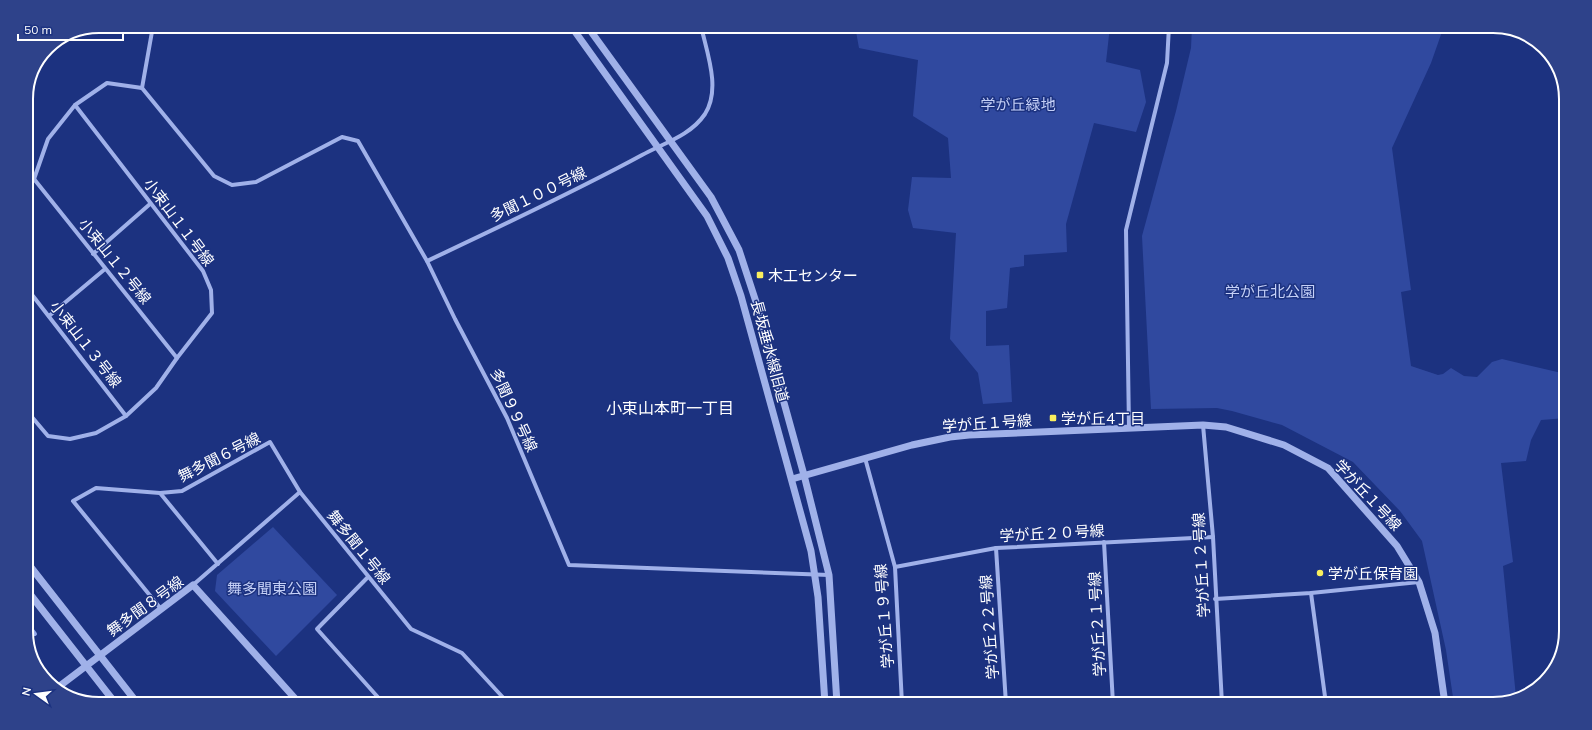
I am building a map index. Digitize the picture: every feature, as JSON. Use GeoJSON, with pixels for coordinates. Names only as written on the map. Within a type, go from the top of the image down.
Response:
{"type":"FeatureCollection","features":[{"type":"Feature","properties":{"kind":"street"},"geometry":{"type":"LineString","coordinates":[[34,179],[48,139],[74,105],[107,83],[142,88],[152,33]]}},
{"type":"Feature","properties":{"kind":"street","name":"長坂垂水線旧道"},"geometry":{"type":"LineString","coordinates":[[576,33],[707,216],[728,258],[741,296],[811,551],[818,597],[825,697]]}},
{"type":"Feature","properties":{"kind":"street","name":"長坂垂水線旧道"},"geometry":{"type":"LineString","coordinates":[[592,33],[670,143],[711,197],[739,250],[757,305],[804,475],[829,575],[837,697]]}},
{"type":"Feature","properties":{"kind":"street","name":"多聞１００号線"},"geometry":{"type":"LineString","coordinates":[[426,261],[598,178],[658,146],[670,143],[693,128],[705,114],[710,102],[714,85],[703,33]]}},
{"type":"Feature","properties":{"kind":"street"},"geometry":{"type":"LineString","coordinates":[[1128,428],[1126,230],[1167,63],[1169,33]]}},
{"type":"Feature","properties":{"kind":"street","name":"多聞９９号線"},"geometry":{"type":"LineString","coordinates":[[142,88],[214,176],[232,185],[256,182],[342,138],[358,141],[426,261],[506,418],[569,565],[829,575]]}},
{"type":"Feature","properties":{"kind":"street","name":"小束山１１号線"},"geometry":{"type":"LineString","coordinates":[[33,418],[48,436],[70,439],[96,433],[126,416],[156,388],[212,313],[211,290],[203,272],[74,105]]}},
{"type":"Feature","properties":{"kind":"street","name":"小束山１２号線"},"geometry":{"type":"LineString","coordinates":[[34,179],[177,358]]}},
{"type":"Feature","properties":{"kind":"street"},"geometry":{"type":"LineString","coordinates":[[93,254],[150,204]]}},
{"type":"Feature","properties":{"kind":"street"},"geometry":{"type":"LineString","coordinates":[[49,316],[105,269]]}},
{"type":"Feature","properties":{"kind":"street","name":"小束山１３号線"},"geometry":{"type":"LineString","coordinates":[[33,296],[126,416]]}},
{"type":"Feature","properties":{"kind":"street","name":"学が丘１号線"},"geometry":{"type":"LineString","coordinates":[[792,479],[912,445],[950,437],[969,435],[1203,425],[1226,427],[1284,445],[1328,468],[1397,546],[1419,582],[1435,633],[1444,697]]}},
{"type":"Feature","properties":{"kind":"street","name":"学が丘１２号線"},"geometry":{"type":"LineString","coordinates":[[1203,425],[1212,537],[1222,697]]}},
{"type":"Feature","properties":{"kind":"street","name":"舞多聞６号線"},"geometry":{"type":"LineString","coordinates":[[161,609],[73,501],[96,488],[160,493],[182,491],[270,442],[300,492]]}},
{"type":"Feature","properties":{"kind":"street","name":"学が丘１９号線"},"geometry":{"type":"LineString","coordinates":[[864,458],[895,568],[902,697]]}},
{"type":"Feature","properties":{"kind":"street"},"geometry":{"type":"LineString","coordinates":[[193,586],[300,492]]}},
{"type":"Feature","properties":{"kind":"street","name":"舞多聞１号線"},"geometry":{"type":"LineString","coordinates":[[300,492],[411,629],[462,654],[502,697]]}},
{"type":"Feature","properties":{"kind":"street"},"geometry":{"type":"LineString","coordinates":[[160,493],[218,564]]}},
{"type":"Feature","properties":{"kind":"street","name":"学が丘２０号線"},"geometry":{"type":"LineString","coordinates":[[895,568],[996,548],[1212,537]]}},
{"type":"Feature","properties":{"kind":"street","name":"学が丘２１号線"},"geometry":{"type":"LineString","coordinates":[[1104,542],[1113,697]]}},
{"type":"Feature","properties":{"kind":"street","name":"学が丘２２号線"},"geometry":{"type":"LineString","coordinates":[[996,548],[1006,697]]}},
{"type":"Feature","properties":{"kind":"street"},"geometry":{"type":"LineString","coordinates":[[33,570],[132,697]]}},
{"type":"Feature","properties":{"kind":"street"},"geometry":{"type":"LineString","coordinates":[[368,577],[317,629],[378,697]]}},
{"type":"Feature","properties":{"kind":"street"},"geometry":{"type":"LineString","coordinates":[[1216,599],[1310,593],[1419,582]]}},
{"type":"Feature","properties":{"kind":"street","name":"舞多聞８号線"},"geometry":{"type":"LineString","coordinates":[[61,685],[193,586],[294,697]]}},
{"type":"Feature","properties":{"kind":"street"},"geometry":{"type":"LineString","coordinates":[[1310,593],[1325,697]]}},
{"type":"Feature","properties":{"kind":"street"},"geometry":{"type":"LineString","coordinates":[[33,598],[110,697]]}},
{"type":"Feature","properties":{"kind":"green space","name":"学が丘緑地"},"geometry":{"type":"Polygon","coordinates":[[[856,33],[1109,33],[1106,62],[1140,70],[1146,102],[1136,132],[1094,123],[1066,224],[1067,252],[1024,255],[1024,266],[1010,268],[1007,308],[986,311],[986,346],[1009,345],[1012,402],[983,404],[978,373],[950,339],[956,233],[913,228],[908,210],[912,177],[951,178],[948,138],[913,116],[918,60],[859,48],[856,33]]]}},
{"type":"Feature","properties":{"kind":"green space","name":"学が丘北公園"},"geometry":{"type":"Polygon","coordinates":[[[1192,33],[1442,33],[1431,63],[1392,148],[1411,290],[1401,292],[1411,366],[1438,375],[1443,374],[1451,368],[1464,376],[1477,377],[1492,362],[1502,359],[1559,372],[1559,419],[1541,420],[1531,440],[1526,461],[1501,463],[1513,562],[1503,566],[1516,692],[1493,697],[1453,697],[1446,650],[1422,541],[1400,511],[1353,462],[1282,425],[1232,411],[1217,408],[1151,409],[1142,236],[1176,111],[1191,48],[1192,33]]]}},
{"type":"Feature","properties":{"kind":"green space","name":"舞多聞東公園"},"geometry":{"type":"Polygon","coordinates":[[[273,527],[337,595],[276,656],[215,591],[217,575],[273,527]]]}},
{"type":"Feature","properties":{"kind":"place","name":"木工センター"},"geometry":{"type":"Point","coordinates":[760,275]}},
{"type":"Feature","properties":{"kind":"place","name":"学が丘4丁目"},"geometry":{"type":"Point","coordinates":[1053,418]}},
{"type":"Feature","properties":{"kind":"place","name":"学が丘保育園"},"geometry":{"type":"Point","coordinates":[1320,573]}},
{"type":"Feature","properties":{"kind":"district","name":"小束山本町一丁目"},"geometry":{"type":"Point","coordinates":[670,408]}}]}
